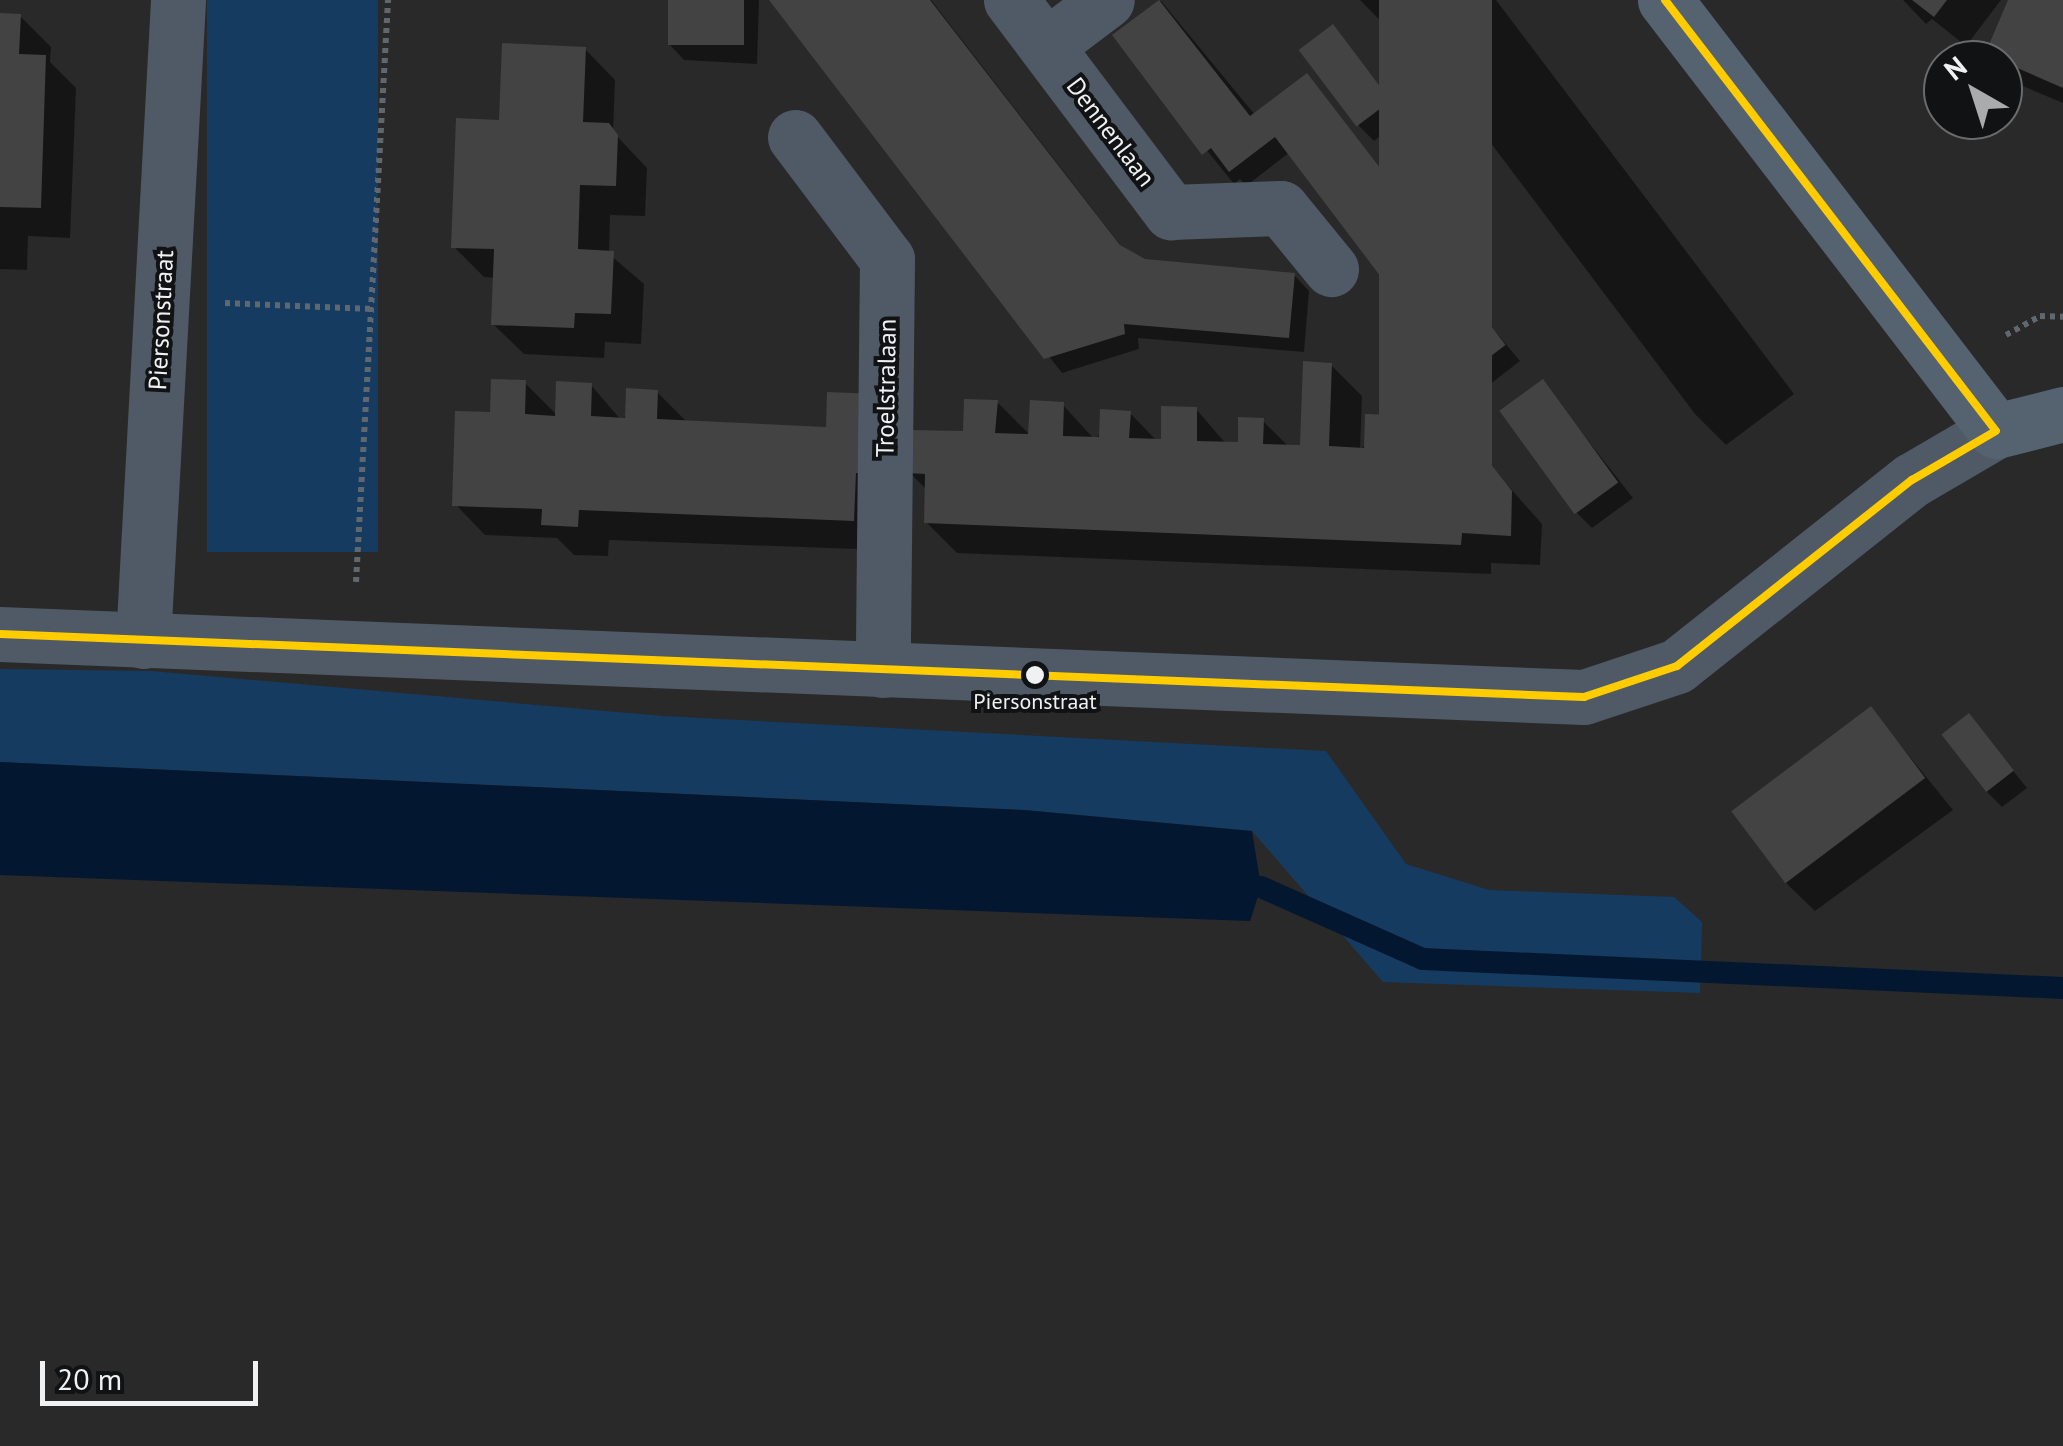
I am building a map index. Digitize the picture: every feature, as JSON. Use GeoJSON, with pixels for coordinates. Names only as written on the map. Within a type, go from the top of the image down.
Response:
{"type":"FeatureCollection","features":[{"type":"Feature","properties":{"kind":"main road"},"geometry":{"type":"LineString","coordinates":[[1665,0],[1996,431],[2063,414]]}},
{"type":"Feature","properties":{"kind":"street","name":"Piersonstraat"},"geometry":{"type":"LineString","coordinates":[[143,640],[178,0]]}},
{"type":"Feature","properties":{"kind":"street","name":"Dennenlaan"},"geometry":{"type":"LineString","coordinates":[[1011,0],[1171,212],[1281,208],[1330,269]]}},
{"type":"Feature","properties":{"kind":"street"},"geometry":{"type":"LineString","coordinates":[[1046,46],[1106,0]]}},
{"type":"Feature","properties":{"kind":"street","name":"Troelstralaan"},"geometry":{"type":"LineString","coordinates":[[795,137],[887,259],[883,670]]}},
{"type":"Feature","properties":{"kind":"street"},"geometry":{"type":"LineString","coordinates":[[0,634],[1584,697],[1677,666],[1912,480],[1996,431]]}},
{"type":"Feature","properties":{"kind":"path"},"geometry":{"type":"LineString","coordinates":[[352,648],[388,0]]}},
{"type":"Feature","properties":{"kind":"path"},"geometry":{"type":"LineString","coordinates":[[162,300],[373,309]]}},
{"type":"Feature","properties":{"kind":"shaded area"},"geometry":{"type":"Polygon","coordinates":[[[207,0],[378,0],[378,552],[207,552],[207,0]]]}},
{"type":"Feature","properties":{"kind":"shaded area"},"geometry":{"type":"Polygon","coordinates":[[[0,669],[151,671],[663,716],[1326,751],[1406,864],[1489,890],[1674,897],[1702,922],[1700,993],[1383,982],[1252,831],[1024,810],[0,762],[0,669]]]}},
{"type":"Feature","properties":{"kind":"shaded area"},"geometry":{"type":"Polygon","coordinates":[[[0,762],[1024,810],[1252,831],[1261,887],[1250,921],[0,875],[0,762]]]}},
{"type":"Feature","properties":{"kind":"building"},"geometry":{"type":"Polygon","coordinates":[[[668,0],[744,0],[744,45],[668,45],[668,0]]]}},
{"type":"Feature","properties":{"kind":"building"},"geometry":{"type":"Polygon","coordinates":[[[769,0],[930,0],[1120,245],[1145,259],[1295,273],[1289,338],[1124,324],[1125,334],[1044,359],[769,0]]]}},
{"type":"Feature","properties":{"kind":"building"},"geometry":{"type":"Polygon","coordinates":[[[1159,0],[1250,116],[1307,73],[1437,242],[1384,281],[1275,137],[1229,172],[1211,148],[1202,155],[1112,35],[1159,0]]]}},
{"type":"Feature","properties":{"kind":"building"},"geometry":{"type":"Polygon","coordinates":[[[1379,0],[1492,0],[1492,521],[1379,521],[1379,0]]]}},
{"type":"Feature","properties":{"kind":"building"},"geometry":{"type":"Polygon","coordinates":[[[1912,0],[1947,0],[1934,17],[1912,0]]]}},
{"type":"Feature","properties":{"kind":"building"},"geometry":{"type":"Polygon","coordinates":[[[2008,0],[2063,0],[2063,88],[2023,71],[2023,40],[1991,40],[2008,0]]]}},
{"type":"Feature","properties":{"kind":"building"},"geometry":{"type":"Polygon","coordinates":[[[0,13],[21,14],[19,54],[46,55],[41,208],[0,207],[0,13]]]}},
{"type":"Feature","properties":{"kind":"building"},"geometry":{"type":"Polygon","coordinates":[[[1333,24],[1391,101],[1356,127],[1299,50],[1333,24]]]}},
{"type":"Feature","properties":{"kind":"building"},"geometry":{"type":"Polygon","coordinates":[[[502,43],[586,47],[583,122],[609,123],[618,135],[616,186],[580,185],[578,249],[614,251],[611,314],[575,313],[574,328],[491,325],[494,249],[451,248],[456,118],[499,120],[502,43]]]}},
{"type":"Feature","properties":{"kind":"building"},"geometry":{"type":"Polygon","coordinates":[[[1438,159],[1473,205],[1438,232],[1403,185],[1438,159]]]}},
{"type":"Feature","properties":{"kind":"building"},"geometry":{"type":"Polygon","coordinates":[[[1470,298],[1506,345],[1470,372],[1435,324],[1470,298]]]}},
{"type":"Feature","properties":{"kind":"building"},"geometry":{"type":"Polygon","coordinates":[[[1303,361],[1332,363],[1329,446],[1364,448],[1365,414],[1396,415],[1396,449],[1482,453],[1512,491],[1511,536],[1462,533],[1461,545],[924,523],[925,474],[907,473],[909,430],[963,431],[964,399],[998,400],[995,433],[1028,434],[1030,400],[1064,402],[1063,436],[1099,437],[1100,409],[1131,411],[1129,438],[1161,439],[1161,406],[1197,407],[1197,441],[1238,442],[1238,417],[1264,418],[1263,444],[1300,445],[1303,361]]]}},
{"type":"Feature","properties":{"kind":"building"},"geometry":{"type":"Polygon","coordinates":[[[1401,376],[1424,377],[1423,418],[1400,417],[1401,376]]]}},
{"type":"Feature","properties":{"kind":"building"},"geometry":{"type":"Polygon","coordinates":[[[491,379],[526,380],[525,414],[555,416],[556,381],[592,383],[591,416],[625,418],[626,388],[658,390],[657,419],[826,427],[827,392],[878,394],[874,474],[856,473],[854,521],[579,510],[578,527],[541,525],[542,509],[452,506],[455,411],[490,412],[491,379]]]}},
{"type":"Feature","properties":{"kind":"building"},"geometry":{"type":"Polygon","coordinates":[[[1543,379],[1618,483],[1575,514],[1499,411],[1543,379]]]}},
{"type":"Feature","properties":{"kind":"building"},"geometry":{"type":"Polygon","coordinates":[[[1871,706],[1925,778],[1785,883],[1731,811],[1871,706]]]}},
{"type":"Feature","properties":{"kind":"building"},"geometry":{"type":"Polygon","coordinates":[[[1969,713],[2014,771],[1986,792],[1941,735],[1969,713]]]}},
{"type":"Feature","properties":{"kind":"waterway"},"geometry":{"type":"LineString","coordinates":[[1261,887],[1423,959],[2063,988]]}},
{"type":"Feature","properties":{"kind":"transit line"},"geometry":{"type":"LineString","coordinates":[[1665,0],[1996,431]]}},
{"type":"Feature","properties":{"kind":"transit line"},"geometry":{"type":"LineString","coordinates":[[0,634],[1584,697],[1677,666],[1912,480],[1996,431]]}},
{"type":"Feature","properties":{"kind":"place","name":"Piersonstraat"},"geometry":{"type":"Point","coordinates":[1035,675]}}]}
